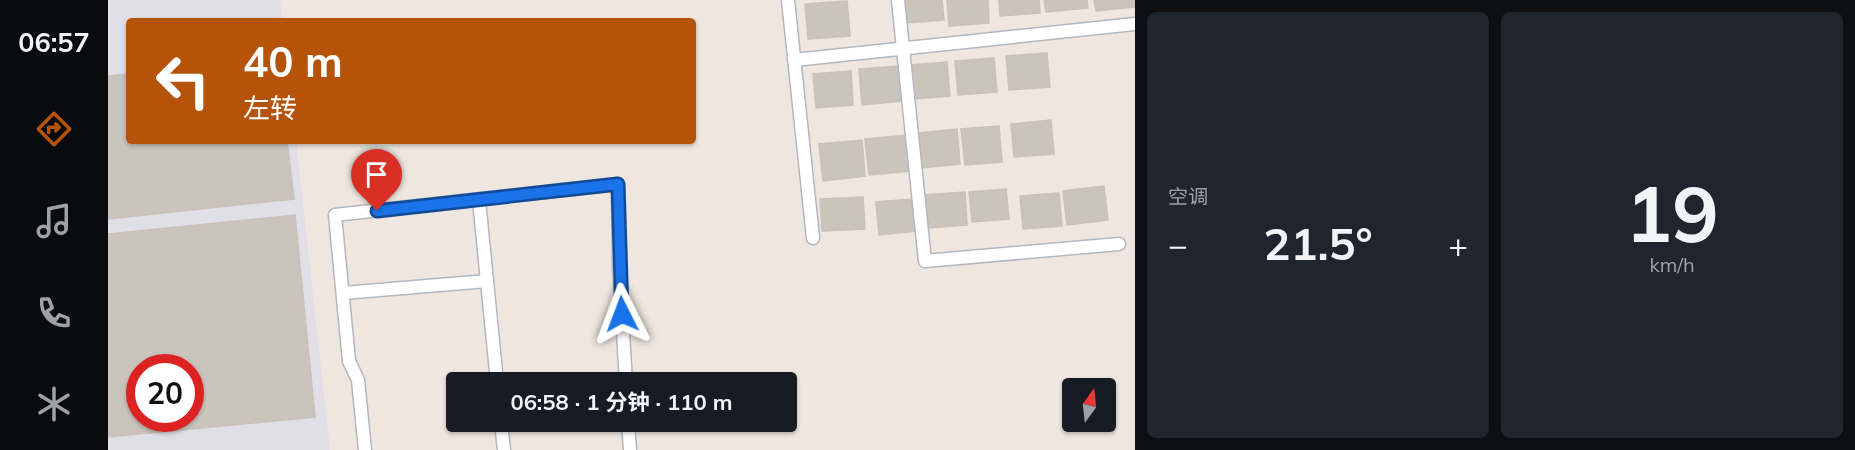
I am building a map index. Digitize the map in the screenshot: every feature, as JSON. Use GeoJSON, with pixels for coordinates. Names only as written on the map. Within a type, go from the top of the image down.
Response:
{"type":"FeatureCollection","features":[{"type":"Feature","properties":{"kind":"lane"},"geometry":{"type":"LineString","coordinates":[[788,0],[813,238]]}},
{"type":"Feature","properties":{"kind":"lane"},"geometry":{"type":"LineString","coordinates":[[898,0],[926,261],[1119,244]]}},
{"type":"Feature","properties":{"kind":"lane"},"geometry":{"type":"LineString","coordinates":[[794,60],[1135,24]]}},
{"type":"Feature","properties":{"kind":"lane"},"geometry":{"type":"LineString","coordinates":[[365,450],[358,380],[349,361],[336,215],[618,184],[619,267],[625,372]]}},
{"type":"Feature","properties":{"kind":"lane"},"geometry":{"type":"LineString","coordinates":[[479,200],[496,372]]}},
{"type":"Feature","properties":{"kind":"lane"},"geometry":{"type":"LineString","coordinates":[[343,293],[487,281]]}},
{"type":"Feature","properties":{"kind":"lane"},"geometry":{"type":"LineString","coordinates":[[502,432],[504,450]]}},
{"type":"Feature","properties":{"kind":"lane"},"geometry":{"type":"LineString","coordinates":[[629,432],[630,450]]}},
{"type":"Feature","properties":{"kind":"shaded area"},"geometry":{"type":"Polygon","coordinates":[[[108,0],[280,0],[282,18],[126,18],[126,144],[296,144],[330,450],[108,450],[108,0]]]}},
{"type":"Feature","properties":{"kind":"building"},"geometry":{"type":"Polygon","coordinates":[[[904,0],[942,0],[944,20],[906,23],[904,0]]]}},
{"type":"Feature","properties":{"kind":"building"},"geometry":{"type":"Polygon","coordinates":[[[947,0],[988,0],[989,23],[949,26],[947,0]]]}},
{"type":"Feature","properties":{"kind":"building"},"geometry":{"type":"Polygon","coordinates":[[[999,0],[1039,0],[1040,13],[1000,16],[999,0]]]}},
{"type":"Feature","properties":{"kind":"building"},"geometry":{"type":"Polygon","coordinates":[[[1044,0],[1087,0],[1088,8],[1046,12],[1044,0]]]}},
{"type":"Feature","properties":{"kind":"building"},"geometry":{"type":"Polygon","coordinates":[[[1094,0],[1135,0],[1135,7],[1096,11],[1094,0]]]}},
{"type":"Feature","properties":{"kind":"building"},"geometry":{"type":"Polygon","coordinates":[[[847,1],[850,36],[808,39],[805,4],[847,1]]]}},
{"type":"Feature","properties":{"kind":"building"},"geometry":{"type":"Polygon","coordinates":[[[1047,53],[1050,87],[1009,90],[1006,56],[1047,53]]]}},
{"type":"Feature","properties":{"kind":"building"},"geometry":{"type":"Polygon","coordinates":[[[994,58],[997,92],[958,95],[955,61],[994,58]]]}},
{"type":"Feature","properties":{"kind":"building"},"geometry":{"type":"Polygon","coordinates":[[[947,62],[950,96],[914,99],[911,65],[947,62]]]}},
{"type":"Feature","properties":{"kind":"building"},"geometry":{"type":"Polygon","coordinates":[[[899,66],[902,101],[862,105],[859,69],[899,66]]]}},
{"type":"Feature","properties":{"kind":"building"},"geometry":{"type":"Polygon","coordinates":[[[851,71],[853,105],[816,108],[813,74],[851,71]]]}},
{"type":"Feature","properties":{"kind":"building"},"geometry":{"type":"Polygon","coordinates":[[[126,74],[126,144],[287,144],[294,199],[108,219],[108,76],[126,74]]]}},
{"type":"Feature","properties":{"kind":"building"},"geometry":{"type":"Polygon","coordinates":[[[1051,120],[1054,154],[1014,157],[1011,124],[1051,120]]]}},
{"type":"Feature","properties":{"kind":"building"},"geometry":{"type":"Polygon","coordinates":[[[999,126],[1002,162],[965,165],[961,129],[999,126]]]}},
{"type":"Feature","properties":{"kind":"building"},"geometry":{"type":"Polygon","coordinates":[[[957,129],[960,164],[922,168],[919,133],[957,129]]]}},
{"type":"Feature","properties":{"kind":"building"},"geometry":{"type":"Polygon","coordinates":[[[908,135],[911,171],[869,175],[865,139],[908,135]]]}},
{"type":"Feature","properties":{"kind":"building"},"geometry":{"type":"Polygon","coordinates":[[[862,140],[865,176],[823,181],[819,144],[862,140]]]}},
{"type":"Feature","properties":{"kind":"building"},"geometry":{"type":"Polygon","coordinates":[[[1104,186],[1108,220],[1067,225],[1063,191],[1104,186]]]}},
{"type":"Feature","properties":{"kind":"building"},"geometry":{"type":"Polygon","coordinates":[[[1006,189],[1009,219],[972,222],[969,192],[1006,189]]]}},
{"type":"Feature","properties":{"kind":"building"},"geometry":{"type":"Polygon","coordinates":[[[965,192],[967,225],[928,228],[925,195],[965,192]]]}},
{"type":"Feature","properties":{"kind":"building"},"geometry":{"type":"Polygon","coordinates":[[[1059,193],[1062,226],[1023,229],[1020,196],[1059,193]]]}},
{"type":"Feature","properties":{"kind":"building"},"geometry":{"type":"Polygon","coordinates":[[[863,197],[865,229],[822,231],[820,199],[863,197]]]}},
{"type":"Feature","properties":{"kind":"building"},"geometry":{"type":"Polygon","coordinates":[[[913,199],[916,231],[879,235],[876,202],[913,199]]]}},
{"type":"Feature","properties":{"kind":"building"},"geometry":{"type":"Polygon","coordinates":[[[295,215],[315,417],[204,428],[204,354],[126,354],[126,432],[160,432],[108,437],[108,234],[295,215]]]}},
{"type":"Feature","properties":{"kind":"route"},"geometry":{"type":"LineString","coordinates":[[377,211],[618,184],[622,314]]}}]}
